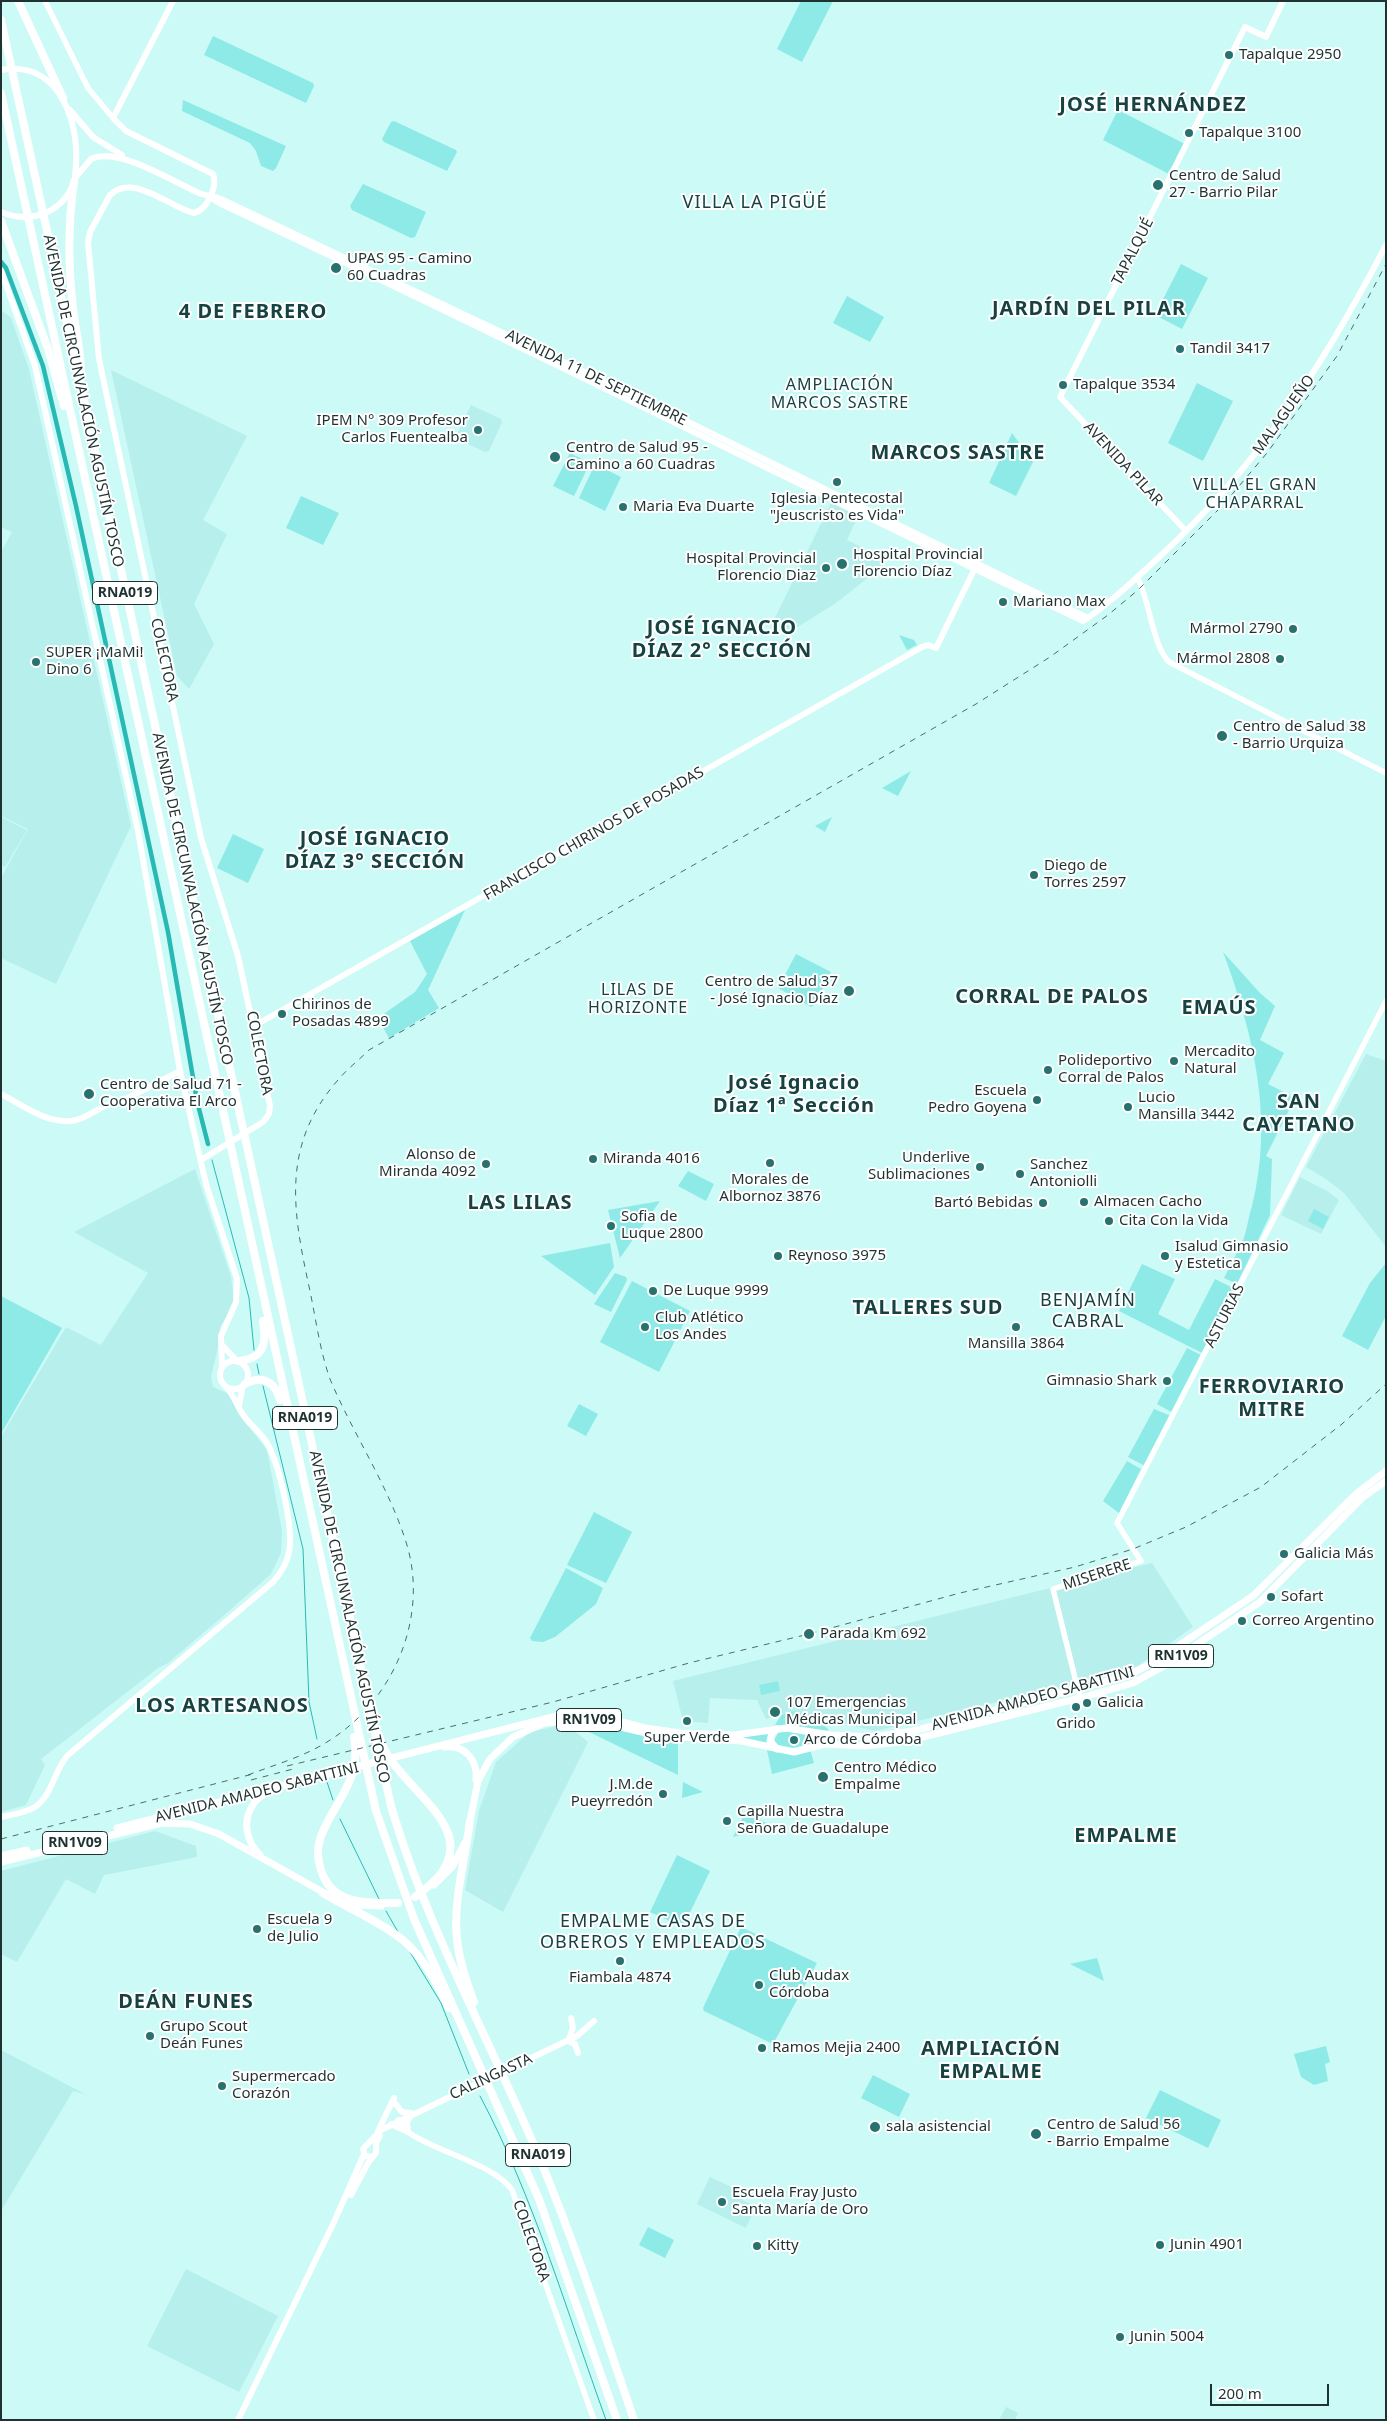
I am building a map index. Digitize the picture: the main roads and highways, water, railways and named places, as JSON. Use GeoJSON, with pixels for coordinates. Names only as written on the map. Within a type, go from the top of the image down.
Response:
{"type":"FeatureCollection","features":[{"type":"Feature","properties":{"kind":"highway"},"geometry":{"type":"LineString","coordinates":[[18,1],[64,101]]}},
{"type":"Feature","properties":{"kind":"highway","name":"AVENIDA DE CIRCUNVALACIÓN AGUSTÍN TOSCO"},"geometry":{"type":"LineString","coordinates":[[1,20],[329,1530],[340,1557],[383,1776],[419,1898],[477,2021],[555,2197],[634,2420]]}},
{"type":"Feature","properties":{"kind":"highway","name":"AVENIDA DE CIRCUNVALACIÓN AGUSTÍN TOSCO"},"geometry":{"type":"LineString","coordinates":[[1,93],[351,1710],[368,1780],[380,1824],[408,1905],[539,2199],[617,2420]]}},
{"type":"Feature","properties":{"kind":"highway"},"geometry":{"type":"LineString","coordinates":[[74,180],[68,244],[72,298],[82,370],[81,389]]}},
{"type":"Feature","properties":{"kind":"highway"},"geometry":{"type":"LineString","coordinates":[[1,221],[51,359],[77,465],[88,493]]}},
{"type":"Feature","properties":{"kind":"highway"},"geometry":{"type":"LineString","coordinates":[[238,1361],[254,1358],[264,1344],[264,1328],[255,1284],[254,1257]]}},
{"type":"Feature","properties":{"kind":"highway"},"geometry":{"type":"LineString","coordinates":[[244,1385],[253,1380],[264,1380],[277,1391],[306,1518],[317,1547]]}},
{"type":"Feature","properties":{"kind":"highway"},"geometry":{"type":"LineString","coordinates":[[366,1688],[382,1747],[402,1776],[442,1818],[450,1839],[449,1857],[441,1873],[419,1898]]}},
{"type":"Feature","properties":{"kind":"highway"},"geometry":{"type":"LineString","coordinates":[[351,1710],[356,1751],[354,1770],[348,1787],[320,1841],[318,1859],[322,1874],[334,1890],[349,1900],[398,1904]]}},
{"type":"Feature","properties":{"kind":"highway"},"geometry":{"type":"LineString","coordinates":[[470,1821],[456,1912],[456,1930],[461,1962],[474,2003],[477,2021]]}},
{"type":"Feature","properties":{"kind":"highway"},"geometry":{"type":"LineString","coordinates":[[323,1893],[388,1930],[411,1948],[433,1979],[476,2056]]}},
{"type":"Feature","properties":{"kind":"main road"},"geometry":{"type":"LineString","coordinates":[[173,1],[113,118],[126,131],[213,174],[215,183],[210,197]]}},
{"type":"Feature","properties":{"kind":"main road","name":"TAPALQUÉ"},"geometry":{"type":"LineString","coordinates":[[1060,397],[1245,26],[1266,37],[1283,1]]}},
{"type":"Feature","properties":{"kind":"main road","name":"AVENIDA 11 DE SEPTIEMBRE"},"geometry":{"type":"LineString","coordinates":[[1,70],[18,68],[33,72],[47,80],[83,126],[99,142],[138,165]]}},
{"type":"Feature","properties":{"kind":"main road"},"geometry":{"type":"LineString","coordinates":[[64,101],[76,141],[74,180]]}},
{"type":"Feature","properties":{"kind":"main road","name":"AVENIDA 11 DE SEPTIEMBRE"},"geometry":{"type":"LineString","coordinates":[[1,212],[12,216],[34,217],[57,207],[68,195],[74,180],[86,162],[96,156],[110,155],[138,165],[210,197],[221,199],[309,239],[1086,619]]}},
{"type":"Feature","properties":{"kind":"main road","name":"COLECTORA"},"geometry":{"type":"LineString","coordinates":[[201,1160],[268,1118],[270,1106],[238,956],[201,838],[99,359],[88,243],[90,232],[110,196],[116,192],[137,187],[194,212],[202,210],[210,197]]}},
{"type":"Feature","properties":{"kind":"main road","name":"MALAGUEÑO"},"geometry":{"type":"LineString","coordinates":[[1086,619],[1135,579],[1186,531],[1228,487],[1255,455],[1300,394],[1351,313],[1386,245]]}},
{"type":"Feature","properties":{"kind":"main road"},"geometry":{"type":"LineString","coordinates":[[1,271],[35,366],[138,830],[180,1071],[201,1160],[238,1287],[234,1308],[222,1331],[222,1367],[220,1378],[243,1415],[265,1440],[275,1461],[290,1534],[290,1551],[284,1567],[273,1582],[68,1755],[39,1804],[29,1810],[1,1818]]}},
{"type":"Feature","properties":{"kind":"main road","name":"AVENIDA PILAR"},"geometry":{"type":"LineString","coordinates":[[1060,397],[1121,462]]}},
{"type":"Feature","properties":{"kind":"main road","name":"FRANCISCO CHIRINOS DE POSADAS"},"geometry":{"type":"LineString","coordinates":[[254,1026],[922,647],[928,645],[936,648],[976,566]]}},
{"type":"Feature","properties":{"kind":"main road"},"geometry":{"type":"LineString","coordinates":[[1,1094],[38,1114],[65,1122],[83,1118],[109,1103],[120,1102],[180,1071]]}},
{"type":"Feature","properties":{"kind":"main road"},"geometry":{"type":"LineString","coordinates":[[222,1344],[228,1353],[245,1365],[248,1371],[239,1407]]}},
{"type":"Feature","properties":{"kind":"main road"},"geometry":{"type":"LineString","coordinates":[[222,1367],[230,1361],[238,1361]]}},
{"type":"Feature","properties":{"kind":"main road"},"geometry":{"type":"LineString","coordinates":[[226,1387],[236,1389],[244,1385]]}},
{"type":"Feature","properties":{"kind":"main road","name":"AVENIDA AMADEO SABATTINI"},"geometry":{"type":"LineString","coordinates":[[1,1856],[349,1769],[539,1719],[574,1713],[588,1713],[645,1728],[680,1733],[740,1735],[777,1729],[798,1729],[832,1735],[888,1736],[1124,1677],[1145,1668],[1250,1598],[1357,1493],[1386,1472]]}},
{"type":"Feature","properties":{"kind":"main road","name":"AVENIDA AMADEO SABATTINI"},"geometry":{"type":"LineString","coordinates":[[1,1862],[150,1825],[176,1822],[198,1825],[213,1831],[323,1893],[358,1906],[398,1904],[419,1898],[453,1866],[464,1846],[474,1798],[483,1770],[498,1749],[523,1731],[552,1722],[591,1720],[645,1733],[742,1741],[777,1750],[794,1752],[825,1744],[853,1746],[892,1743],[1124,1686],[1149,1676],[1256,1605],[1362,1498],[1386,1481]]}},
{"type":"Feature","properties":{"kind":"main road"},"geometry":{"type":"LineString","coordinates":[[777,1729],[772,1733],[770,1741],[777,1750]]}},
{"type":"Feature","properties":{"kind":"main road"},"geometry":{"type":"LineString","coordinates":[[359,1766],[456,1747],[468,1754],[474,1763],[477,1776],[474,1798]]}},
{"type":"Feature","properties":{"kind":"main road"},"geometry":{"type":"LineString","coordinates":[[285,1871],[259,1854],[250,1841],[246,1822],[254,1804],[268,1792],[349,1769]]}},
{"type":"Feature","properties":{"kind":"main road"},"geometry":{"type":"LineString","coordinates":[[571,2018],[573,2028],[568,2041],[575,2044],[578,2053]]}},
{"type":"Feature","properties":{"kind":"main road","name":"CALINGASTA"},"geometry":{"type":"LineString","coordinates":[[368,2144],[384,2128],[395,2122],[568,2041],[582,2033],[594,2021]]}},
{"type":"Feature","properties":{"kind":"main road"},"geometry":{"type":"LineString","coordinates":[[375,2137],[394,2100],[402,2112],[413,2113],[407,2122],[408,2132],[395,2122]]}},
{"type":"Feature","properties":{"kind":"main road"},"geometry":{"type":"LineString","coordinates":[[298,2297],[373,2156],[376,2143],[384,2128]]}},
{"type":"Feature","properties":{"kind":"main road"},"geometry":{"type":"LineString","coordinates":[[238,2420],[361,2164],[364,2147],[372,2144],[376,2148]]}},
{"type":"Feature","properties":{"kind":"main road"},"geometry":{"type":"LineString","coordinates":[[364,2154],[368,2157],[373,2156]]}},
{"type":"Feature","properties":{"kind":"waterway"},"geometry":{"type":"LineString","coordinates":[[1,262],[6,268],[43,366],[76,506],[168,932],[197,1101],[208,1144]]}},
{"type":"Feature","properties":{"kind":"waterway"},"geometry":{"type":"LineString","coordinates":[[212,1160],[249,1298],[254,1350]]}},
{"type":"Feature","properties":{"kind":"waterway"},"geometry":{"type":"LineString","coordinates":[[257,1364],[259,1374]]}},
{"type":"Feature","properties":{"kind":"waterway"},"geometry":{"type":"LineString","coordinates":[[263,1386],[303,1549],[309,1702],[317,1739]]}},
{"type":"Feature","properties":{"kind":"waterway"},"geometry":{"type":"LineString","coordinates":[[326,1779],[333,1800]]}},
{"type":"Feature","properties":{"kind":"waterway"},"geometry":{"type":"LineString","coordinates":[[340,1819],[379,1899]]}},
{"type":"Feature","properties":{"kind":"waterway"},"geometry":{"type":"LineString","coordinates":[[386,1911],[398,1932]]}},
{"type":"Feature","properties":{"kind":"waterway"},"geometry":{"type":"LineString","coordinates":[[410,1952],[441,2003],[469,2074]]}},
{"type":"Feature","properties":{"kind":"waterway"},"geometry":{"type":"LineString","coordinates":[[480,2096],[517,2174],[549,2256],[606,2420]]}},
{"type":"Feature","properties":{"kind":"railway"},"geometry":{"type":"LineString","coordinates":[[248,1775],[298,1756],[327,1742],[350,1725],[371,1704],[387,1681],[400,1655],[409,1628],[413,1599],[412,1570],[399,1521],[330,1379],[318,1335],[304,1262],[296,1207],[296,1181],[299,1155],[307,1130],[319,1105],[338,1080],[369,1050],[976,704],[1050,657],[1108,615],[1138,590],[1223,505],[1267,453],[1337,356],[1386,264]]}},
{"type":"Feature","properties":{"kind":"railway"},"geometry":{"type":"LineString","coordinates":[[287,1766],[553,1702],[689,1663],[809,1634],[960,1593],[1075,1567],[1133,1549],[1186,1527],[1261,1487],[1342,1424],[1386,1384]]}},
{"type":"Feature","properties":{"kind":"railway"},"geometry":{"type":"LineString","coordinates":[[251,1780],[297,1768]]}},
{"type":"Feature","properties":{"kind":"railway"},"geometry":{"type":"LineString","coordinates":[[1,1839],[253,1774]]}},
{"type":"Feature","properties":{"kind":"place","name":"Tapalque 2950"},"geometry":{"type":"Point","coordinates":[1229,55]}},
{"type":"Feature","properties":{"kind":"place","name":"Tapalque 3100"},"geometry":{"type":"Point","coordinates":[1189,133]}},
{"type":"Feature","properties":{"kind":"place","name":"Centro de Salud 27 - Barrio Pilar"},"geometry":{"type":"Point","coordinates":[1158,185]}},
{"type":"Feature","properties":{"kind":"place","name":"UPAS 95 - Camino 60 Cuadras"},"geometry":{"type":"Point","coordinates":[336,268]}},
{"type":"Feature","properties":{"kind":"place","name":"Tandil 3417"},"geometry":{"type":"Point","coordinates":[1180,349]}},
{"type":"Feature","properties":{"kind":"place","name":"Tapalque 3534"},"geometry":{"type":"Point","coordinates":[1063,385]}},
{"type":"Feature","properties":{"kind":"place","name":"IPEM N° 309 Profesor Carlos Fuentealba"},"geometry":{"type":"Point","coordinates":[478,430]}},
{"type":"Feature","properties":{"kind":"place","name":"Centro de Salud 95 - Camino a 60 Cuadras"},"geometry":{"type":"Point","coordinates":[555,457]}},
{"type":"Feature","properties":{"kind":"place","name":"Iglesia Pentecostal \"Jeuscristo es Vida\""},"geometry":{"type":"Point","coordinates":[837,482]}},
{"type":"Feature","properties":{"kind":"place","name":"Maria Eva Duarte"},"geometry":{"type":"Point","coordinates":[623,507]}},
{"type":"Feature","properties":{"kind":"place","name":"Hospital Provincial Florencio Díaz"},"geometry":{"type":"Point","coordinates":[842,564]}},
{"type":"Feature","properties":{"kind":"place","name":"Hospital Provincial Florencio Diaz"},"geometry":{"type":"Point","coordinates":[826,568]}},
{"type":"Feature","properties":{"kind":"place","name":"Mariano Max"},"geometry":{"type":"Point","coordinates":[1003,602]}},
{"type":"Feature","properties":{"kind":"place","name":"Mármol 2790"},"geometry":{"type":"Point","coordinates":[1293,629]}},
{"type":"Feature","properties":{"kind":"place","name":"Mármol 2808"},"geometry":{"type":"Point","coordinates":[1280,659]}},
{"type":"Feature","properties":{"kind":"place","name":"SUPER ¡MaMi! Dino 6"},"geometry":{"type":"Point","coordinates":[36,662]}},
{"type":"Feature","properties":{"kind":"place","name":"Centro de Salud 38 - Barrio Urquiza"},"geometry":{"type":"Point","coordinates":[1222,736]}},
{"type":"Feature","properties":{"kind":"place","name":"Diego de Torres 2597"},"geometry":{"type":"Point","coordinates":[1034,875]}},
{"type":"Feature","properties":{"kind":"place","name":"Centro de Salud 37 - José Ignacio Díaz"},"geometry":{"type":"Point","coordinates":[849,991]}},
{"type":"Feature","properties":{"kind":"place","name":"Chirinos de Posadas 4899"},"geometry":{"type":"Point","coordinates":[282,1014]}},
{"type":"Feature","properties":{"kind":"place","name":"Mercadito Natural"},"geometry":{"type":"Point","coordinates":[1174,1061]}},
{"type":"Feature","properties":{"kind":"place","name":"Polideportivo Corral de Palos"},"geometry":{"type":"Point","coordinates":[1048,1070]}},
{"type":"Feature","properties":{"kind":"place","name":"Centro de Salud 71 - Cooperativa El Arco"},"geometry":{"type":"Point","coordinates":[89,1094]}},
{"type":"Feature","properties":{"kind":"place","name":"Escuela Pedro Goyena"},"geometry":{"type":"Point","coordinates":[1037,1100]}},
{"type":"Feature","properties":{"kind":"place","name":"Lucio Mansilla 3442"},"geometry":{"type":"Point","coordinates":[1128,1107]}},
{"type":"Feature","properties":{"kind":"place","name":"Miranda 4016"},"geometry":{"type":"Point","coordinates":[593,1159]}},
{"type":"Feature","properties":{"kind":"place","name":"Morales de Albornoz 3876"},"geometry":{"type":"Point","coordinates":[770,1163]}},
{"type":"Feature","properties":{"kind":"place","name":"Alonso de Miranda 4092"},"geometry":{"type":"Point","coordinates":[486,1164]}},
{"type":"Feature","properties":{"kind":"place","name":"Underlive Sublimaciones"},"geometry":{"type":"Point","coordinates":[980,1167]}},
{"type":"Feature","properties":{"kind":"place","name":"Sanchez Antoniolli"},"geometry":{"type":"Point","coordinates":[1020,1174]}},
{"type":"Feature","properties":{"kind":"place","name":"Almacen Cacho"},"geometry":{"type":"Point","coordinates":[1084,1202]}},
{"type":"Feature","properties":{"kind":"place","name":"Bartó Bebidas"},"geometry":{"type":"Point","coordinates":[1043,1203]}},
{"type":"Feature","properties":{"kind":"place","name":"Cita Con la Vida"},"geometry":{"type":"Point","coordinates":[1109,1221]}},
{"type":"Feature","properties":{"kind":"place","name":"Sofia de Luque 2800"},"geometry":{"type":"Point","coordinates":[611,1226]}},
{"type":"Feature","properties":{"kind":"place","name":"Reynoso 3975"},"geometry":{"type":"Point","coordinates":[778,1256]}},
{"type":"Feature","properties":{"kind":"place","name":"Isalud Gimnasio y Estetica"},"geometry":{"type":"Point","coordinates":[1165,1256]}},
{"type":"Feature","properties":{"kind":"place","name":"De Luque 9999"},"geometry":{"type":"Point","coordinates":[653,1291]}},
{"type":"Feature","properties":{"kind":"place","name":"Club Atlético Los Andes"},"geometry":{"type":"Point","coordinates":[645,1327]}},
{"type":"Feature","properties":{"kind":"place","name":"Mansilla 3864"},"geometry":{"type":"Point","coordinates":[1016,1327]}},
{"type":"Feature","properties":{"kind":"place","name":"Gimnasio Shark"},"geometry":{"type":"Point","coordinates":[1167,1381]}},
{"type":"Feature","properties":{"kind":"place","name":"Galicia Más"},"geometry":{"type":"Point","coordinates":[1284,1554]}},
{"type":"Feature","properties":{"kind":"place","name":"Sofart"},"geometry":{"type":"Point","coordinates":[1271,1597]}},
{"type":"Feature","properties":{"kind":"place","name":"Correo Argentino"},"geometry":{"type":"Point","coordinates":[1242,1621]}},
{"type":"Feature","properties":{"kind":"place","name":"Parada Km 692"},"geometry":{"type":"Point","coordinates":[809,1634]}},
{"type":"Feature","properties":{"kind":"place","name":"Galicia"},"geometry":{"type":"Point","coordinates":[1087,1703]}},
{"type":"Feature","properties":{"kind":"place","name":"Grido"},"geometry":{"type":"Point","coordinates":[1076,1707]}},
{"type":"Feature","properties":{"kind":"place","name":"107 Emergencias Médicas Municipal"},"geometry":{"type":"Point","coordinates":[775,1712]}},
{"type":"Feature","properties":{"kind":"place","name":"Super Verde"},"geometry":{"type":"Point","coordinates":[687,1721]}},
{"type":"Feature","properties":{"kind":"place","name":"Arco de Córdoba"},"geometry":{"type":"Point","coordinates":[794,1740]}},
{"type":"Feature","properties":{"kind":"place","name":"Centro Médico Empalme"},"geometry":{"type":"Point","coordinates":[823,1777]}},
{"type":"Feature","properties":{"kind":"place","name":"J.M.de Pueyrredón"},"geometry":{"type":"Point","coordinates":[663,1794]}},
{"type":"Feature","properties":{"kind":"place","name":"Capilla Nuestra Señora de Guadalupe"},"geometry":{"type":"Point","coordinates":[727,1821]}},
{"type":"Feature","properties":{"kind":"place","name":"Escuela 9 de Julio"},"geometry":{"type":"Point","coordinates":[257,1929]}},
{"type":"Feature","properties":{"kind":"place","name":"Fiambala 4874"},"geometry":{"type":"Point","coordinates":[620,1961]}},
{"type":"Feature","properties":{"kind":"place","name":"Club Audax Córdoba"},"geometry":{"type":"Point","coordinates":[759,1985]}},
{"type":"Feature","properties":{"kind":"place","name":"Grupo Scout Deán Funes"},"geometry":{"type":"Point","coordinates":[150,2036]}},
{"type":"Feature","properties":{"kind":"place","name":"Ramos Mejia 2400"},"geometry":{"type":"Point","coordinates":[762,2048]}},
{"type":"Feature","properties":{"kind":"place","name":"Supermercado Corazón"},"geometry":{"type":"Point","coordinates":[222,2086]}},
{"type":"Feature","properties":{"kind":"place","name":"sala asistencial"},"geometry":{"type":"Point","coordinates":[875,2127]}},
{"type":"Feature","properties":{"kind":"place","name":"Centro de Salud 56 - Barrio Empalme"},"geometry":{"type":"Point","coordinates":[1036,2134]}},
{"type":"Feature","properties":{"kind":"place","name":"Escuela Fray Justo Santa María de Oro"},"geometry":{"type":"Point","coordinates":[722,2202]}},
{"type":"Feature","properties":{"kind":"place","name":"Junin 4901"},"geometry":{"type":"Point","coordinates":[1160,2245]}},
{"type":"Feature","properties":{"kind":"place","name":"Kitty"},"geometry":{"type":"Point","coordinates":[757,2246]}},
{"type":"Feature","properties":{"kind":"place","name":"Junin 5004"},"geometry":{"type":"Point","coordinates":[1120,2337]}},
{"type":"Feature","properties":{"kind":"district","name":"JOSÉ HERNÁNDEZ"},"geometry":{"type":"Point","coordinates":[1153,105]}},
{"type":"Feature","properties":{"kind":"district","name":"VILLA LA PIGÜÉ"},"geometry":{"type":"Point","coordinates":[755,203]}},
{"type":"Feature","properties":{"kind":"district","name":"JARDÍN DEL PILAR"},"geometry":{"type":"Point","coordinates":[1089,309]}},
{"type":"Feature","properties":{"kind":"district","name":"4 DE FEBRERO"},"geometry":{"type":"Point","coordinates":[253,312]}},
{"type":"Feature","properties":{"kind":"district","name":"AMPLIACIÓN MARCOS SASTRE"},"geometry":{"type":"Point","coordinates":[840,394]}},
{"type":"Feature","properties":{"kind":"district","name":"MARCOS SASTRE"},"geometry":{"type":"Point","coordinates":[958,453]}},
{"type":"Feature","properties":{"kind":"district","name":"VILLA EL GRAN CHAPARRAL"},"geometry":{"type":"Point","coordinates":[1255,494]}},
{"type":"Feature","properties":{"kind":"district","name":"JOSÉ IGNACIO DÍAZ 2° SECCIÓN"},"geometry":{"type":"Point","coordinates":[722,640]}},
{"type":"Feature","properties":{"kind":"district","name":"JOSÉ IGNACIO DÍAZ 3° SECCIÓN"},"geometry":{"type":"Point","coordinates":[375,850]}},
{"type":"Feature","properties":{"kind":"district","name":"CORRAL DE PALOS"},"geometry":{"type":"Point","coordinates":[1052,997]}},
{"type":"Feature","properties":{"kind":"district","name":"LILAS DE HORIZONTE"},"geometry":{"type":"Point","coordinates":[638,999]}},
{"type":"Feature","properties":{"kind":"district","name":"EMAÚS"},"geometry":{"type":"Point","coordinates":[1219,1008]}},
{"type":"Feature","properties":{"kind":"district","name":"José Ignacio Díaz 1ª Sección"},"geometry":{"type":"Point","coordinates":[794,1094]}},
{"type":"Feature","properties":{"kind":"district","name":"SAN CAYETANO"},"geometry":{"type":"Point","coordinates":[1299,1114]}},
{"type":"Feature","properties":{"kind":"district","name":"LAS LILAS"},"geometry":{"type":"Point","coordinates":[520,1203]}},
{"type":"Feature","properties":{"kind":"district","name":"TALLERES SUD"},"geometry":{"type":"Point","coordinates":[928,1308]}},
{"type":"Feature","properties":{"kind":"district","name":"BENJAMÍN CABRAL"},"geometry":{"type":"Point","coordinates":[1088,1311]}},
{"type":"Feature","properties":{"kind":"district","name":"FERROVIARIO MITRE"},"geometry":{"type":"Point","coordinates":[1272,1398]}},
{"type":"Feature","properties":{"kind":"district","name":"LOS ARTESANOS"},"geometry":{"type":"Point","coordinates":[222,1706]}},
{"type":"Feature","properties":{"kind":"district","name":"EMPALME"},"geometry":{"type":"Point","coordinates":[1126,1836]}},
{"type":"Feature","properties":{"kind":"district","name":"EMPALME CASAS DE OBREROS Y EMPLEADOS"},"geometry":{"type":"Point","coordinates":[653,1932]}},
{"type":"Feature","properties":{"kind":"district","name":"DEÁN FUNES"},"geometry":{"type":"Point","coordinates":[186,2002]}},
{"type":"Feature","properties":{"kind":"district","name":"AMPLIACIÓN EMPALME"},"geometry":{"type":"Point","coordinates":[991,2060]}}]}
